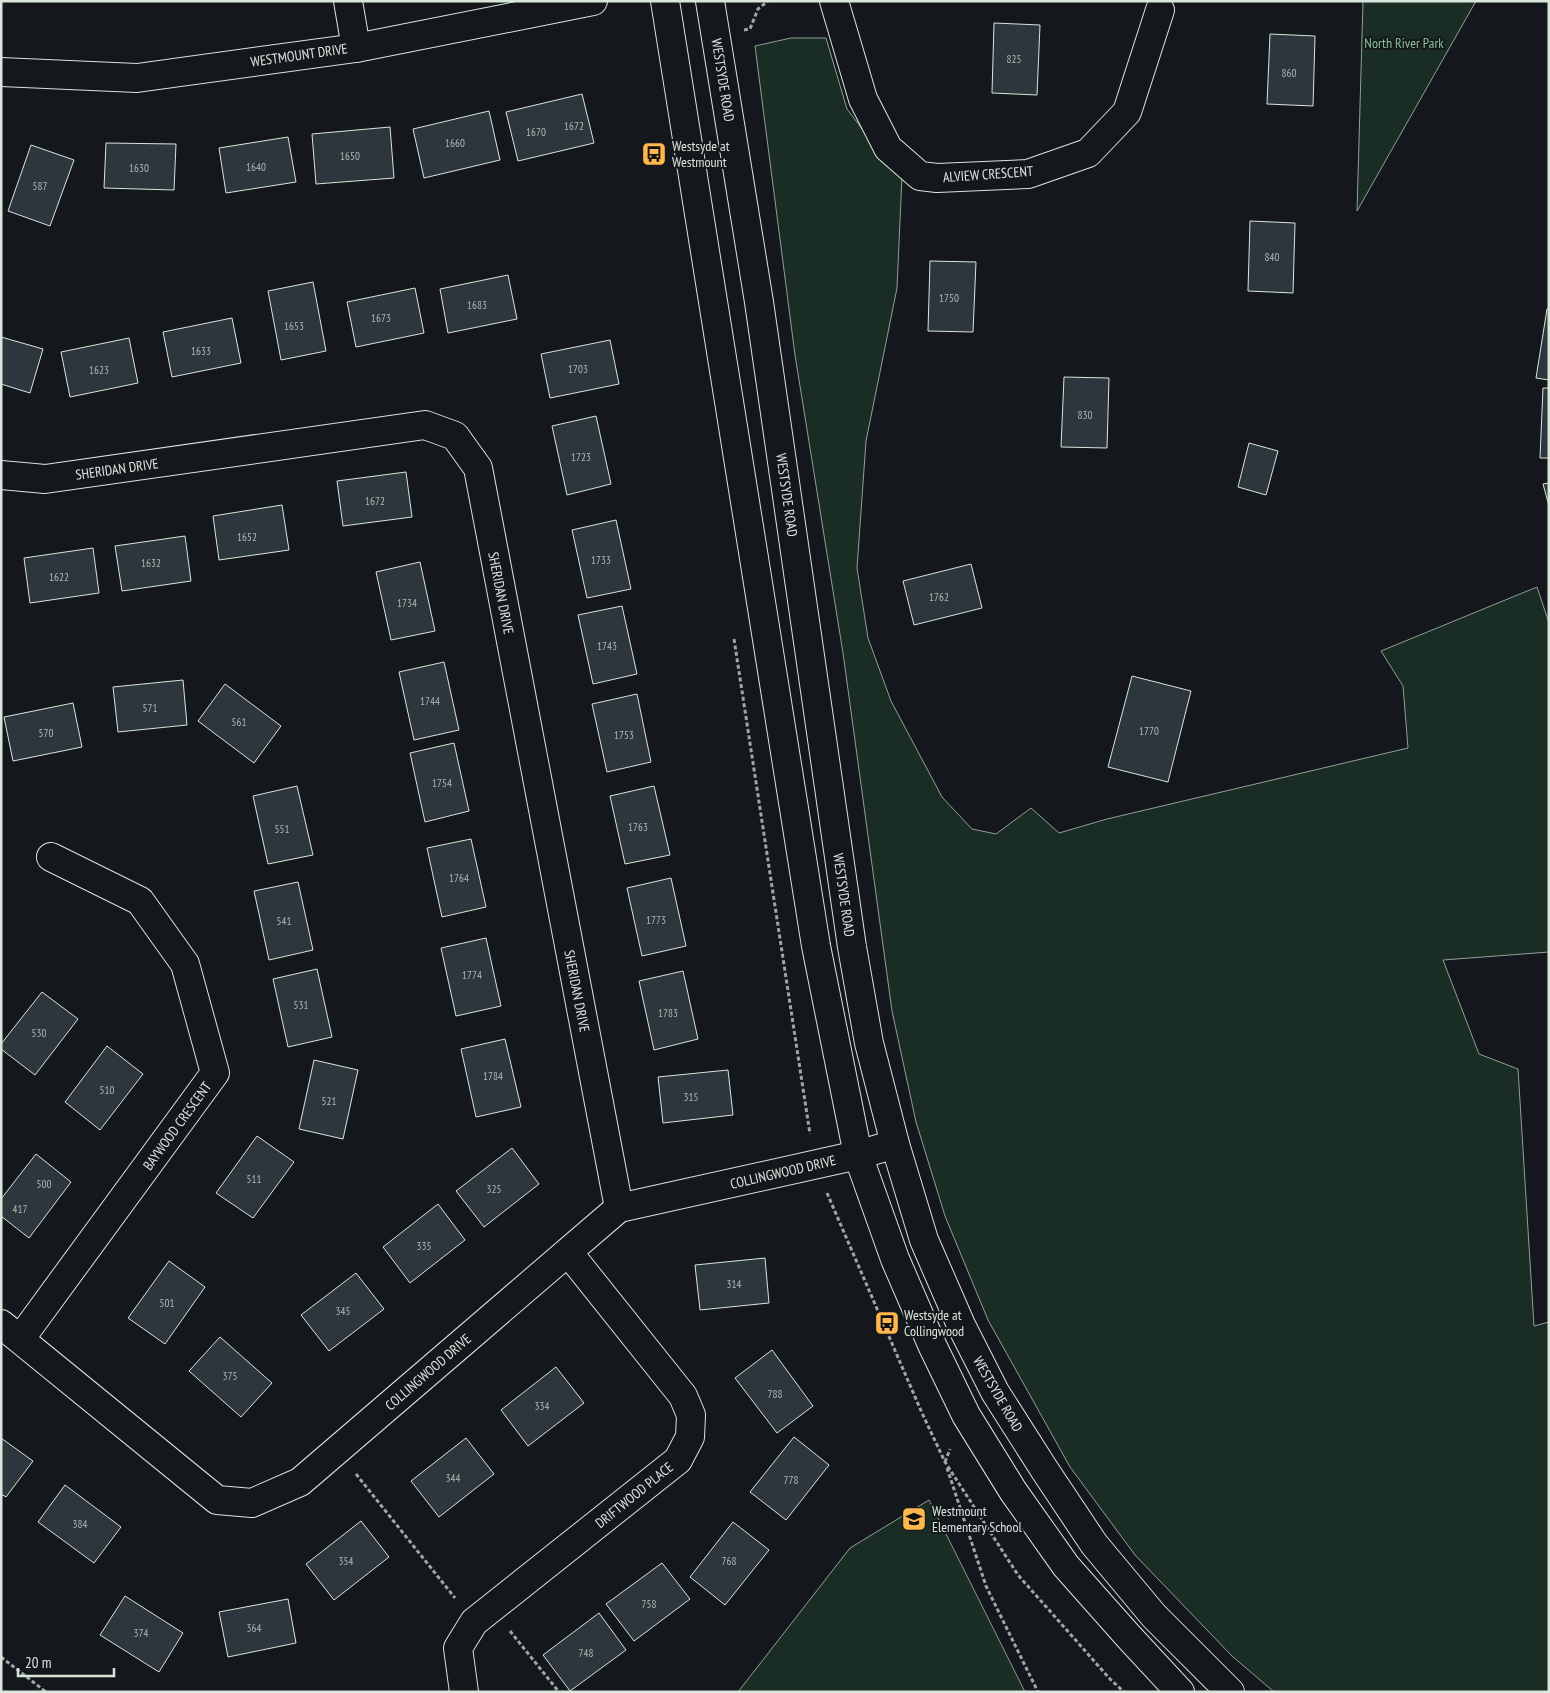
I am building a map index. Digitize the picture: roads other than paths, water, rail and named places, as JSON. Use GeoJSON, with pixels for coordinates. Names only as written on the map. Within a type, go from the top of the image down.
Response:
{"type":"FeatureCollection","features":[{"type":"Feature","properties":{"kind":"street"},"geometry":{"type":"LineString","coordinates":[[348,1],[356,48]]}},
{"type":"Feature","properties":{"kind":"street","name":"WESTMOUNT DRIVE"},"geometry":{"type":"LineString","coordinates":[[1,72],[137,78],[356,48],[593,1]]}},
{"type":"Feature","properties":{"kind":"street"},"geometry":{"type":"LineString","coordinates":[[665,1],[816,946],[858,1155],[896,1259],[933,1347],[966,1414],[1013,1491],[1066,1566],[1180,1692]]}},
{"type":"Feature","properties":{"kind":"street","name":"WESTSYDE ROAD"},"geometry":{"type":"LineString","coordinates":[[710,1],[760,302],[852,947],[869,1043],[894,1144],[924,1240],[960,1325],[995,1392],[1094,1544],[1154,1616],[1230,1692]]}},
{"type":"Feature","properties":{"kind":"street","name":"ALVIEW CRESCENT"},"geometry":{"type":"LineString","coordinates":[[834,1],[863,99],[888,148],[920,176],[937,178],[1028,174],[1088,153],[1127,112],[1160,10]]}},
{"type":"Feature","properties":{"kind":"street","name":"SHERIDAN DRIVE"},"geometry":{"type":"LineString","coordinates":[[1,474],[45,479],[425,424],[455,436],[478,468],[618,1208]]}},
{"type":"Feature","properties":{"kind":"street","name":"BAYWOOD CRESCENT"},"geometry":{"type":"LineString","coordinates":[[11,1331],[130,1192],[215,1073],[185,964],[140,902],[51,857]]}},
{"type":"Feature","properties":{"kind":"street","name":"COLLINGWOOD DRIVE"},"geometry":{"type":"LineString","coordinates":[[11,1331],[217,1500],[252,1504],[300,1482],[618,1208],[858,1155],[894,1144]]}},
{"type":"Feature","properties":{"kind":"street","name":"DRIFTWOOD PLACE"},"geometry":{"type":"LineString","coordinates":[[464,1692],[458,1648],[483,1616],[678,1460],[690,1437],[691,1414],[683,1396],[568,1252]]}},
{"type":"Feature","properties":{"kind":"place","name":"Westsyde at Westmount"},"geometry":{"type":"Point","coordinates":[654,154]}},
{"type":"Feature","properties":{"kind":"place","name":"Westsyde at Collingwood"},"geometry":{"type":"Point","coordinates":[887,1323]}},
{"type":"Feature","properties":{"kind":"place","name":"Westmount Elementary School"},"geometry":{"type":"Point","coordinates":[914,1519]}},
{"type":"Feature","properties":{"kind":"park label","name":"North River Park"},"geometry":{"type":"Point","coordinates":[1404,43]}}]}
